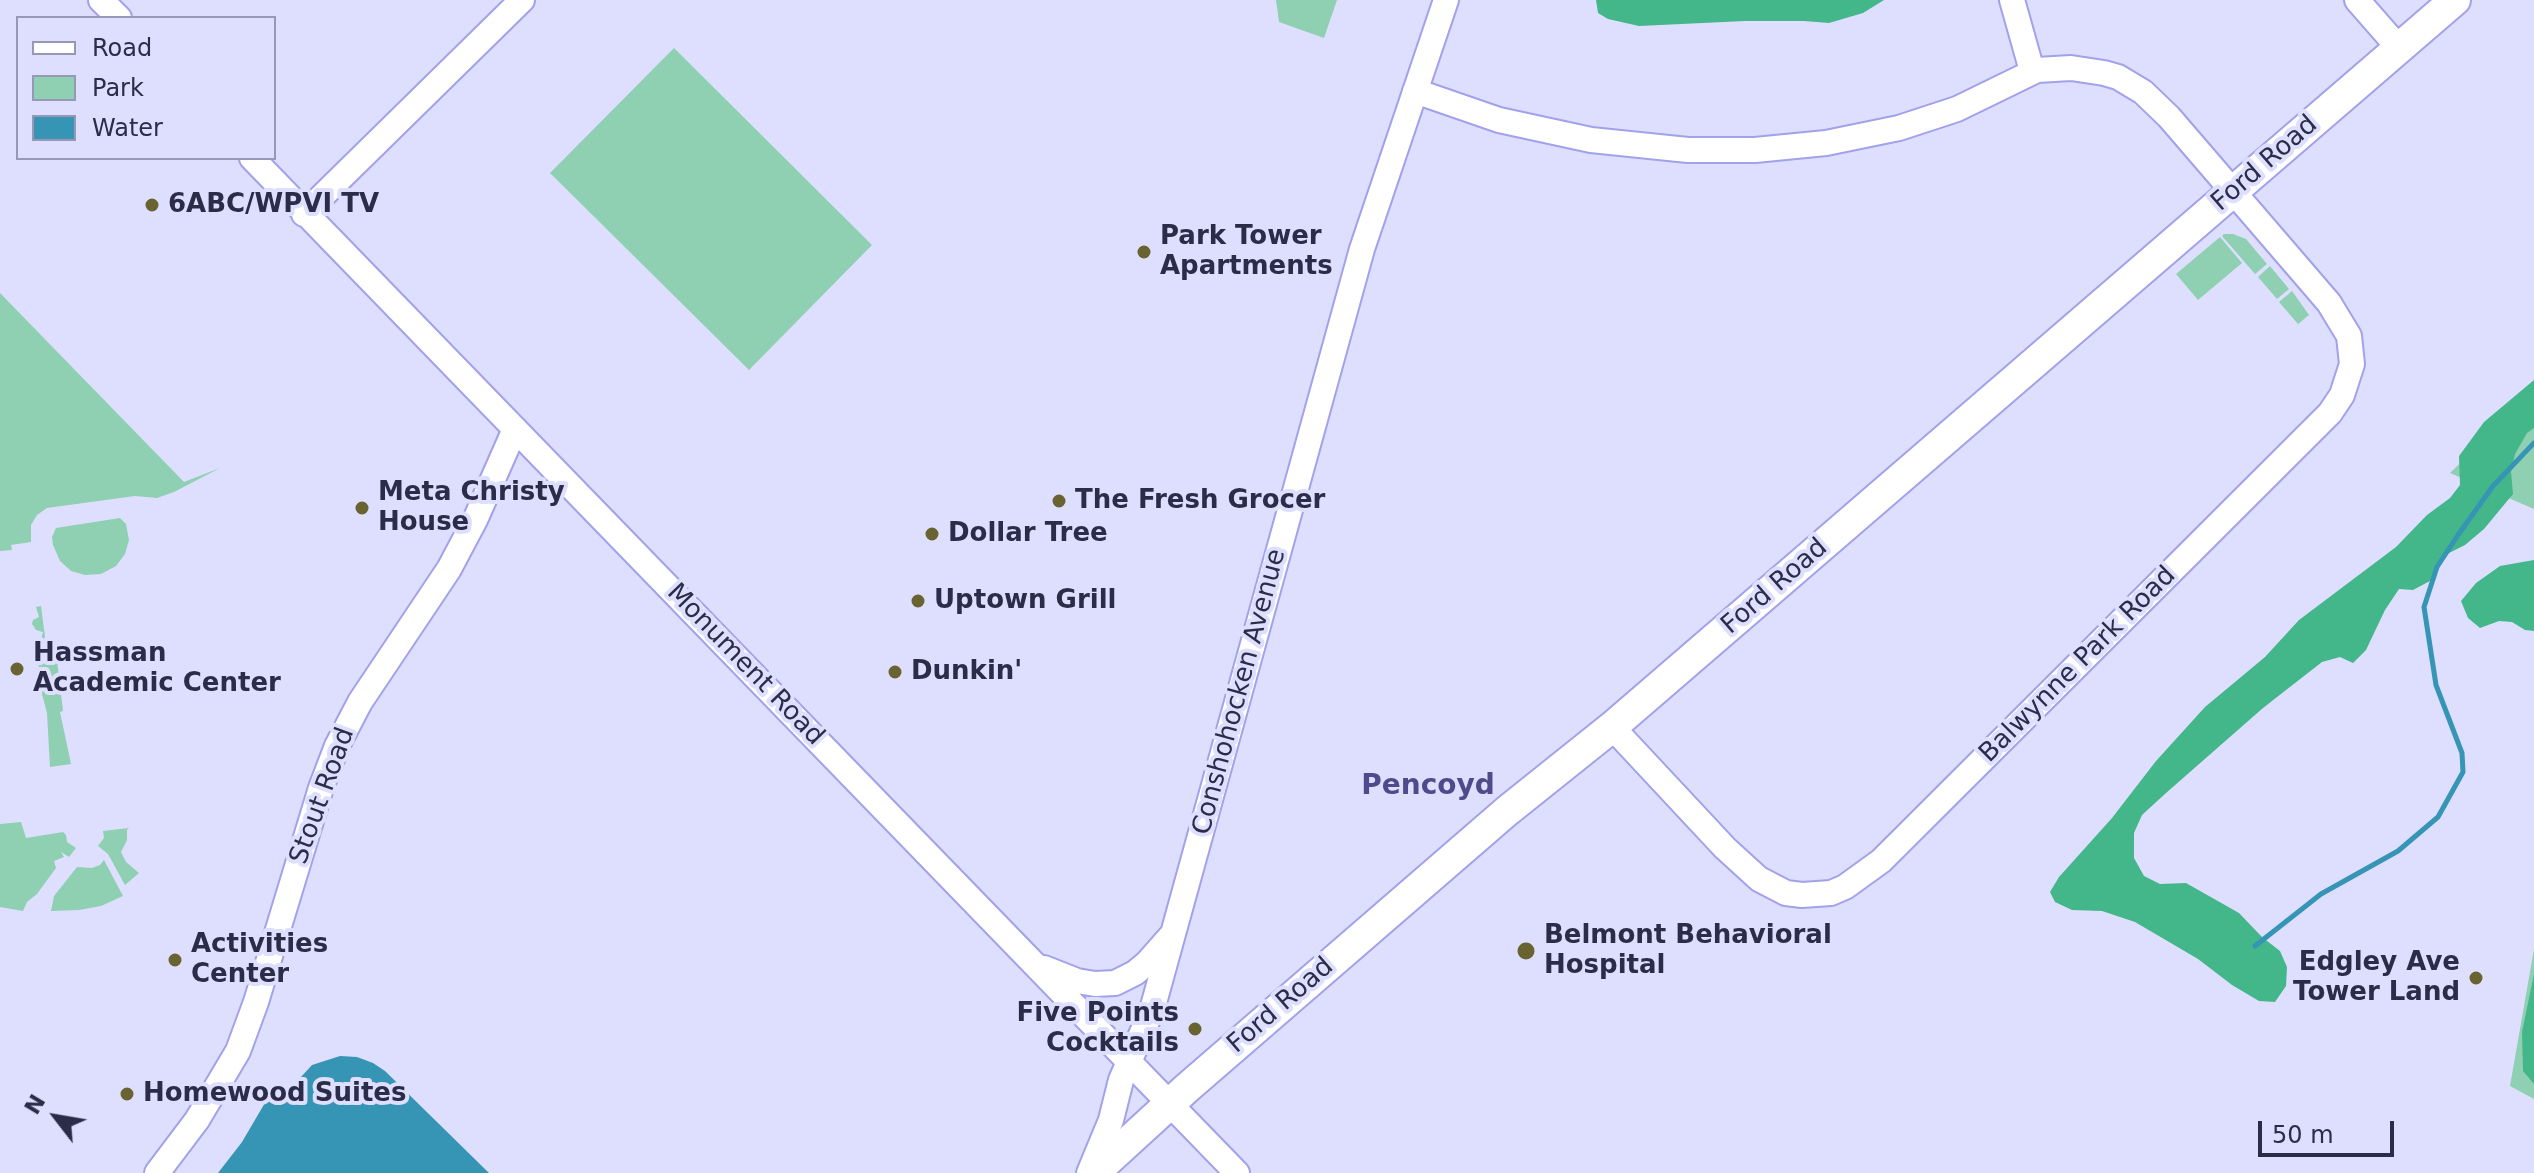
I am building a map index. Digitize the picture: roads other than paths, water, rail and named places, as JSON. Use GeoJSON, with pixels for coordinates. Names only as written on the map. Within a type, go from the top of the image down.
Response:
{"type":"FeatureCollection","features":[{"type":"Feature","properties":{"kind":"main road","name":"Ford Road"},"geometry":{"type":"LineString","coordinates":[[1091,1173],[1507,811],[1612,727],[2455,0]]}},
{"type":"Feature","properties":{"kind":"street"},"geometry":{"type":"LineString","coordinates":[[101,0],[117,16]]}},
{"type":"Feature","properties":{"kind":"street"},"geometry":{"type":"LineString","coordinates":[[304,214],[522,0]]}},
{"type":"Feature","properties":{"kind":"street","name":"Conshohocken Avenue"},"geometry":{"type":"LineString","coordinates":[[1091,1173],[1104,1141],[1117,1091],[1152,1010],[1362,249],[1446,0]]}},
{"type":"Feature","properties":{"kind":"street"},"geometry":{"type":"LineString","coordinates":[[1415,91],[1499,120],[1591,140],[1666,149],[1744,150],[1826,143],[1899,128],[1957,109],[2032,71],[2012,0]]}},
{"type":"Feature","properties":{"kind":"street"},"geometry":{"type":"LineString","coordinates":[[2357,0],[2399,48]]}},
{"type":"Feature","properties":{"kind":"street","name":"Balwynne Park Road"},"geometry":{"type":"LineString","coordinates":[[1612,727],[1743,866],[1773,887],[1802,895],[1831,893],[1859,879],[1881,861],[2312,432],[2342,395],[2353,350],[2342,322],[2301,269],[2169,117],[2118,77],[2087,69],[2032,71]]}},
{"type":"Feature","properties":{"kind":"street","name":"Monument Road"},"geometry":{"type":"LineString","coordinates":[[254,160],[1237,1173]]}},
{"type":"Feature","properties":{"kind":"street","name":"Stout Road"},"geometry":{"type":"LineString","coordinates":[[157,1173],[197,1120],[238,1051],[256,1002],[317,799],[337,746],[360,702],[449,569],[475,520],[515,429]]}},
{"type":"Feature","properties":{"kind":"street"},"geometry":{"type":"LineString","coordinates":[[1035,964],[1077,981],[1115,983],[1147,963],[1174,932]]}},
{"type":"Feature","properties":{"kind":"water"},"geometry":{"type":"Polygon","coordinates":[[[340,1056],[357,1057],[385,1071],[489,1173],[218,1173],[242,1142],[276,1084],[289,1090],[312,1065],[340,1056]]]}},
{"type":"Feature","properties":{"kind":"waterway"},"geometry":{"type":"LineString","coordinates":[[2255,946],[2321,894],[2398,851],[2438,817],[2463,772],[2462,753],[2436,685],[2424,607],[2437,567],[2458,535],[2493,486],[2534,443]]}},
{"type":"Feature","properties":{"kind":"place","name":"6ABC/WPVI TV"},"geometry":{"type":"Point","coordinates":[152,205]}},
{"type":"Feature","properties":{"kind":"place","name":"Park Tower Apartments"},"geometry":{"type":"Point","coordinates":[1144,252]}},
{"type":"Feature","properties":{"kind":"place","name":"The Fresh Grocer"},"geometry":{"type":"Point","coordinates":[1059,501]}},
{"type":"Feature","properties":{"kind":"place","name":"Meta Christy House"},"geometry":{"type":"Point","coordinates":[362,508]}},
{"type":"Feature","properties":{"kind":"place","name":"Dollar Tree"},"geometry":{"type":"Point","coordinates":[932,534]}},
{"type":"Feature","properties":{"kind":"place","name":"Uptown Grill"},"geometry":{"type":"Point","coordinates":[918,601]}},
{"type":"Feature","properties":{"kind":"place","name":"Hassman Academic Center"},"geometry":{"type":"Point","coordinates":[17,669]}},
{"type":"Feature","properties":{"kind":"place","name":"Dunkin'"},"geometry":{"type":"Point","coordinates":[895,672]}},
{"type":"Feature","properties":{"kind":"place","name":"Belmont Behavioral Hospital"},"geometry":{"type":"Point","coordinates":[1526,951]}},
{"type":"Feature","properties":{"kind":"place","name":"Activities Center"},"geometry":{"type":"Point","coordinates":[175,960]}},
{"type":"Feature","properties":{"kind":"place","name":"Edgley Ave Tower Land"},"geometry":{"type":"Point","coordinates":[2476,978]}},
{"type":"Feature","properties":{"kind":"place","name":"Five Points Cocktails"},"geometry":{"type":"Point","coordinates":[1195,1029]}},
{"type":"Feature","properties":{"kind":"place","name":"Homewood Suites"},"geometry":{"type":"Point","coordinates":[127,1094]}},
{"type":"Feature","properties":{"kind":"district","name":"Pencoyd"},"geometry":{"type":"Point","coordinates":[1428,787]}}]}
